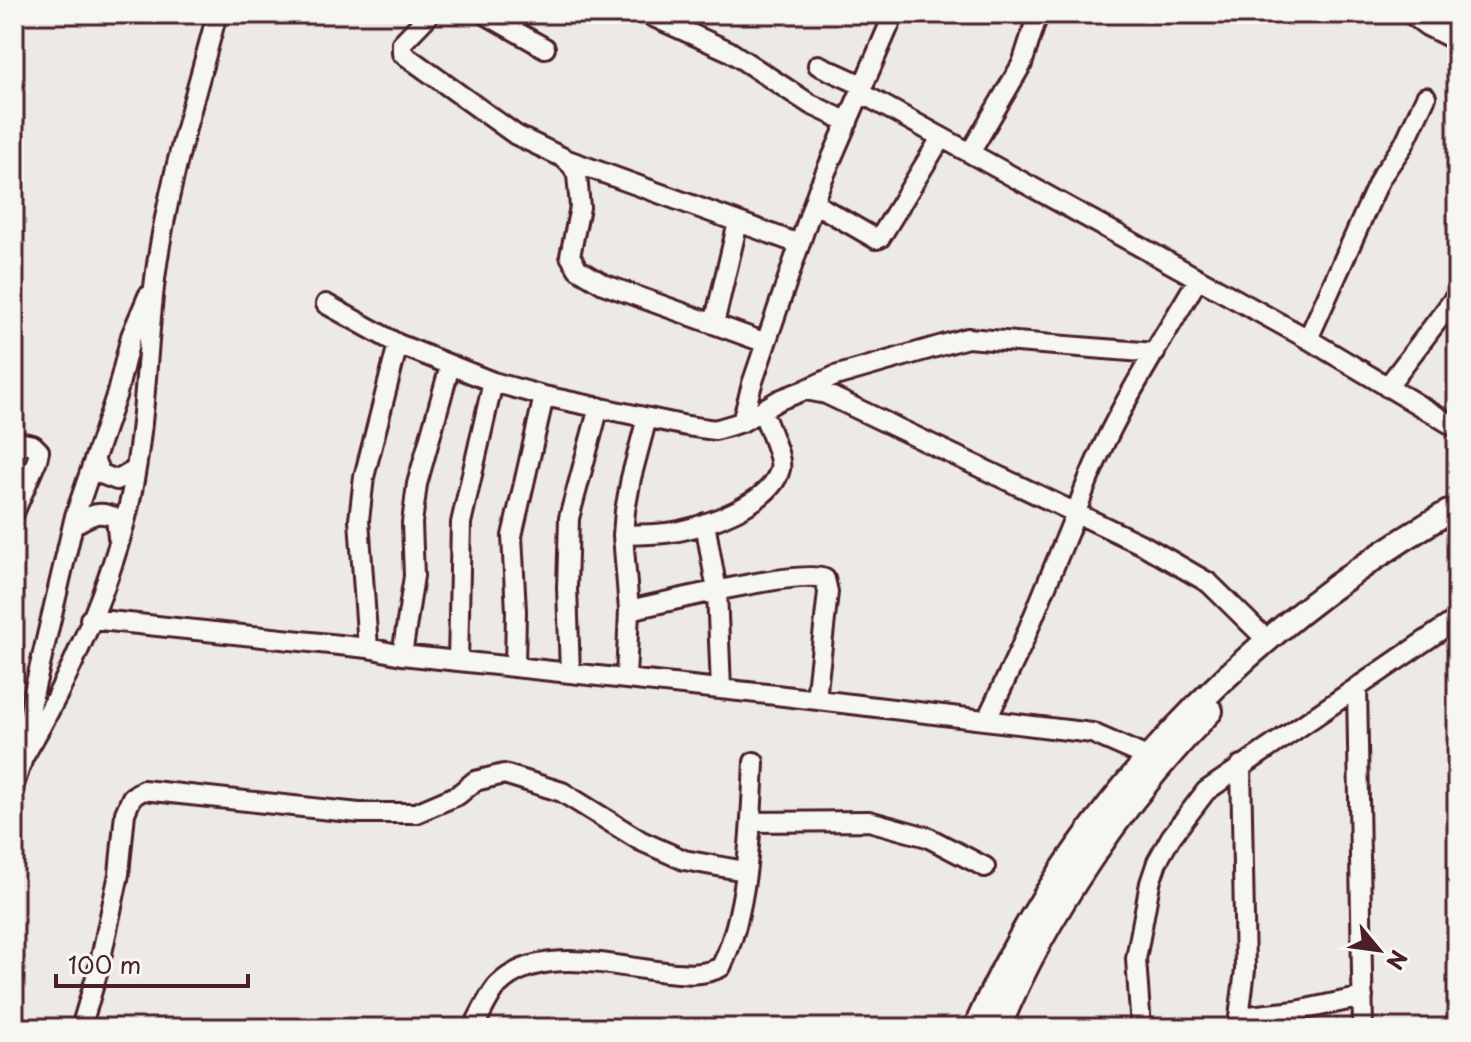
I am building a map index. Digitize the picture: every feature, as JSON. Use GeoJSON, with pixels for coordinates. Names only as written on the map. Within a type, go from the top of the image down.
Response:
{"type":"FeatureCollection","features":[{"type":"Feature","properties":{"kind":"main road"},"geometry":{"type":"LineString","coordinates":[[975,1028],[989,994],[1034,910],[1087,832],[1147,757],[1205,696],[1267,640],[1387,550],[1457,507]]}},
{"type":"Feature","properties":{"kind":"main road"},"geometry":{"type":"LineString","coordinates":[[999,1028],[1058,912],[1090,863],[1162,766],[1203,720],[1249,674],[1320,614],[1398,558],[1457,522]]}},
{"type":"Feature","properties":{"kind":"street"},"geometry":{"type":"LineString","coordinates":[[14,785],[23,758],[53,704],[90,619],[131,498],[145,405],[155,279],[164,226],[217,14]]}},
{"type":"Feature","properties":{"kind":"street"},"geometry":{"type":"LineString","coordinates":[[430,14],[402,43],[402,53],[516,135],[564,158],[799,244]]}},
{"type":"Feature","properties":{"kind":"street"},"geometry":{"type":"LineString","coordinates":[[485,14],[545,48]]}},
{"type":"Feature","properties":{"kind":"street"},"geometry":{"type":"LineString","coordinates":[[647,14],[729,51],[810,104],[848,122]]}},
{"type":"Feature","properties":{"kind":"street"},"geometry":{"type":"LineString","coordinates":[[742,422],[814,203],[894,14]]}},
{"type":"Feature","properties":{"kind":"street"},"geometry":{"type":"LineString","coordinates":[[970,153],[1022,64],[1038,14]]}},
{"type":"Feature","properties":{"kind":"street"},"geometry":{"type":"LineString","coordinates":[[1411,14],[1457,41]]}},
{"type":"Feature","properties":{"kind":"street"},"geometry":{"type":"LineString","coordinates":[[818,65],[941,138],[1308,339],[1387,387],[1454,421]]}},
{"type":"Feature","properties":{"kind":"street"},"geometry":{"type":"LineString","coordinates":[[1308,339],[1381,177],[1404,144],[1426,97]]}},
{"type":"Feature","properties":{"kind":"street"},"geometry":{"type":"LineString","coordinates":[[814,203],[876,239],[880,238],[941,138]]}},
{"type":"Feature","properties":{"kind":"street"},"geometry":{"type":"LineString","coordinates":[[564,158],[577,175],[580,207],[570,256],[578,269],[603,284],[766,343]]}},
{"type":"Feature","properties":{"kind":"street"},"geometry":{"type":"LineString","coordinates":[[714,324],[738,222]]}},
{"type":"Feature","properties":{"kind":"street"},"geometry":{"type":"LineString","coordinates":[[23,758],[21,731],[73,525],[117,393],[131,336],[155,279]]}},
{"type":"Feature","properties":{"kind":"street"},"geometry":{"type":"LineString","coordinates":[[987,719],[1021,647],[1087,481],[1198,279]]}},
{"type":"Feature","properties":{"kind":"street"},"geometry":{"type":"LineString","coordinates":[[1387,387],[1457,295]]}},
{"type":"Feature","properties":{"kind":"street"},"geometry":{"type":"LineString","coordinates":[[326,304],[398,344],[493,382],[544,396],[715,430],[742,422],[779,400],[835,376],[967,338],[1155,353]]}},
{"type":"Feature","properties":{"kind":"street"},"geometry":{"type":"LineString","coordinates":[[368,648],[359,543],[360,507],[364,477],[398,344]]}},
{"type":"Feature","properties":{"kind":"street"},"geometry":{"type":"LineString","coordinates":[[402,655],[414,576],[412,523],[417,484],[450,366]]}},
{"type":"Feature","properties":{"kind":"street"},"geometry":{"type":"LineString","coordinates":[[458,661],[461,523],[493,382]]}},
{"type":"Feature","properties":{"kind":"street"},"geometry":{"type":"LineString","coordinates":[[805,390],[826,394],[1145,546],[1209,583],[1267,640]]}},
{"type":"Feature","properties":{"kind":"street"},"geometry":{"type":"LineString","coordinates":[[515,667],[512,536],[544,396]]}},
{"type":"Feature","properties":{"kind":"street"},"geometry":{"type":"LineString","coordinates":[[570,673],[569,518],[599,407]]}},
{"type":"Feature","properties":{"kind":"street"},"geometry":{"type":"LineString","coordinates":[[623,535],[662,534],[705,523],[753,502],[774,481],[781,463],[762,410]]}},
{"type":"Feature","properties":{"kind":"street"},"geometry":{"type":"LineString","coordinates":[[626,678],[629,610],[623,535],[627,494],[647,418]]}},
{"type":"Feature","properties":{"kind":"street"},"geometry":{"type":"LineString","coordinates":[[14,441],[33,445],[39,451],[14,513]]}},
{"type":"Feature","properties":{"kind":"street"},"geometry":{"type":"LineString","coordinates":[[94,460],[101,474],[117,480],[135,470]]}},
{"type":"Feature","properties":{"kind":"street"},"geometry":{"type":"LineString","coordinates":[[73,525],[104,512],[116,518],[118,539]]}},
{"type":"Feature","properties":{"kind":"street"},"geometry":{"type":"LineString","coordinates":[[705,523],[717,591],[721,689]]}},
{"type":"Feature","properties":{"kind":"street"},"geometry":{"type":"LineString","coordinates":[[629,610],[786,578],[817,575],[825,579],[828,592],[816,699]]}},
{"type":"Feature","properties":{"kind":"street"},"geometry":{"type":"LineString","coordinates":[[90,619],[987,719],[1092,733],[1147,757]]}},
{"type":"Feature","properties":{"kind":"street"},"geometry":{"type":"LineString","coordinates":[[1141,1028],[1136,959],[1150,883],[1171,837],[1206,791],[1457,619]]}},
{"type":"Feature","properties":{"kind":"street"},"geometry":{"type":"LineString","coordinates":[[1357,687],[1363,1028]]}},
{"type":"Feature","properties":{"kind":"street"},"geometry":{"type":"LineString","coordinates":[[473,1028],[496,987],[515,971],[539,962],[576,962],[696,975],[721,967],[736,925],[745,871],[754,762]]}},
{"type":"Feature","properties":{"kind":"street"},"geometry":{"type":"LineString","coordinates":[[1241,765],[1245,970],[1239,1022],[1363,997]]}},
{"type":"Feature","properties":{"kind":"street"},"geometry":{"type":"LineString","coordinates":[[81,1028],[99,967],[119,874],[125,813],[132,797],[143,790],[359,813],[416,813],[458,795],[475,781],[504,774],[562,792],[641,841],[684,860],[745,871]]}},
{"type":"Feature","properties":{"kind":"street"},"geometry":{"type":"LineString","coordinates":[[751,822],[869,821],[927,837],[985,867]]}}]}
